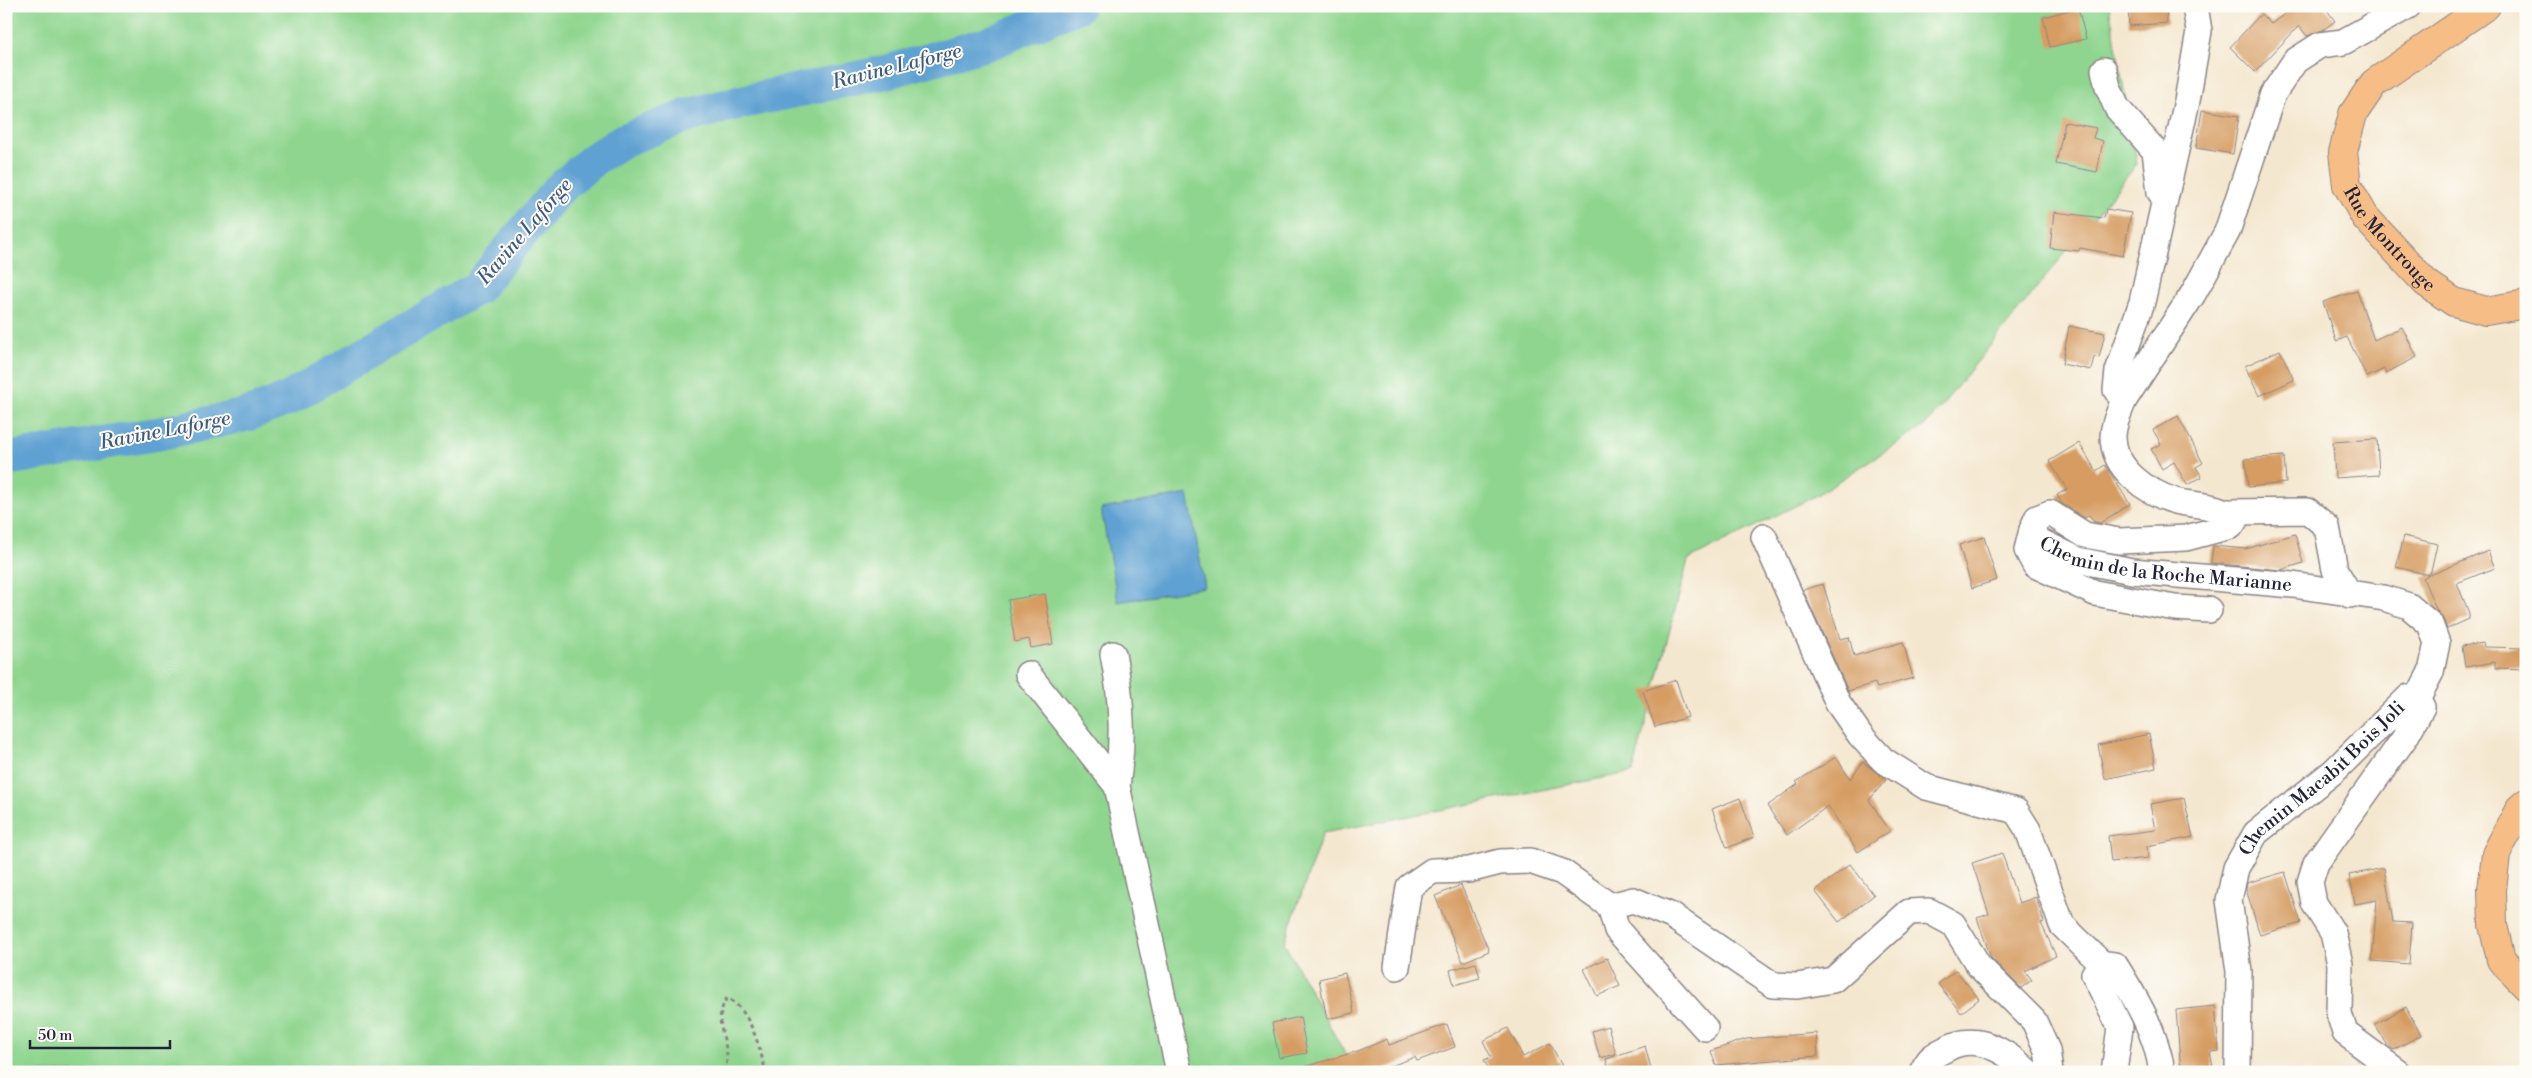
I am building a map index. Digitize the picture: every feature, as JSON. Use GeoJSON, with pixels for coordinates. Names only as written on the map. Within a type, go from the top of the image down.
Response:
{"type":"FeatureCollection","features":[{"type":"Feature","properties":{"kind":"main road","name":"Rue Montrouge"},"geometry":{"type":"LineString","coordinates":[[2486,6],[2374,83],[2353,114],[2343,152],[2346,185],[2365,217],[2426,283],[2454,302],[2486,311],[2526,304]]}},
{"type":"Feature","properties":{"kind":"main road"},"geometry":{"type":"LineString","coordinates":[[2526,803],[2520,808],[2496,854],[2492,890],[2493,925],[2501,960],[2526,986]]}},
{"type":"Feature","properties":{"kind":"street"},"geometry":{"type":"LineString","coordinates":[[2124,400],[2116,390],[2118,371],[2142,302],[2162,211],[2199,31],[2195,6]]}},
{"type":"Feature","properties":{"kind":"street"},"geometry":{"type":"LineString","coordinates":[[2350,595],[2334,570],[2327,527],[2308,511],[2228,512],[2173,500],[2134,480],[2116,457],[2113,435],[2124,400],[2193,294],[2227,232],[2273,94],[2296,61],[2320,45],[2343,42],[2408,6]]}},
{"type":"Feature","properties":{"kind":"street"},"geometry":{"type":"LineString","coordinates":[[2104,70],[2108,87],[2117,108],[2155,151],[2162,211]]}},
{"type":"Feature","properties":{"kind":"street","name":"Chemin de la Roche Marianne"},"geometry":{"type":"LineString","coordinates":[[2228,512],[2235,520],[2231,526],[2186,538],[2119,541],[2085,535],[2050,513],[2037,518],[2032,530],[2038,540],[2078,560],[2132,571],[2293,585],[2350,595],[2384,598],[2410,606],[2430,624],[2437,643],[2430,672],[2417,699]]}},
{"type":"Feature","properties":{"kind":"street"},"geometry":{"type":"LineString","coordinates":[[2032,530],[2027,550],[2035,565],[2095,593],[2174,608],[2209,610]]}},
{"type":"Feature","properties":{"kind":"street"},"geometry":{"type":"LineString","coordinates":[[1764,537],[1838,703],[1860,735],[1883,760],[1926,787],[2016,811],[2028,830],[2062,925],[2101,963],[2115,965],[2136,997],[2160,1056],[2162,1072]]}},
{"type":"Feature","properties":{"kind":"street"},"geometry":{"type":"LineString","coordinates":[[1113,654],[1120,694],[1122,740],[1117,786],[1179,1072]]}},
{"type":"Feature","properties":{"kind":"street"},"geometry":{"type":"LineString","coordinates":[[1028,674],[1117,786]]}},
{"type":"Feature","properties":{"kind":"street","name":"Chemin Macabit Bois Joli"},"geometry":{"type":"LineString","coordinates":[[2238,1072],[2239,971],[2229,900],[2236,868],[2256,833],[2334,770],[2409,698],[2417,699],[2422,707],[2406,736],[2316,863],[2310,882],[2314,903],[2333,932],[2340,964],[2339,1013],[2345,1033],[2398,1072]]}},
{"type":"Feature","properties":{"kind":"street"},"geometry":{"type":"LineString","coordinates":[[1397,967],[1409,887],[1432,872],[1469,870],[1500,862],[1530,861],[1562,872],[1610,906],[1617,930],[1704,1028]]}},
{"type":"Feature","properties":{"kind":"street"},"geometry":{"type":"LineString","coordinates":[[1610,906],[1633,900],[1672,916],[1773,985],[1797,986],[1832,980],[1909,912],[1929,910],[1953,924],[1979,966],[2034,1021],[2047,1050],[2050,1072]]}},
{"type":"Feature","properties":{"kind":"street"},"geometry":{"type":"LineString","coordinates":[[2101,963],[2094,974],[2120,1026],[2114,1072]]}},
{"type":"Feature","properties":{"kind":"street"},"geometry":{"type":"LineString","coordinates":[[1922,1072],[1929,1058],[1957,1042],[1981,1041],[2014,1059],[2028,1072]]}},
{"type":"Feature","properties":{"kind":"path"},"geometry":{"type":"LineString","coordinates":[[725,1072],[727,1055],[719,1010],[727,998],[737,1003],[747,1020],[759,1044],[766,1072]]}},
{"type":"Feature","properties":{"kind":"green space"},"geometry":{"type":"Polygon","coordinates":[[[6,6],[2109,6],[2137,164],[1926,425],[1815,496],[1688,560],[1633,772],[1323,833],[1284,943],[1355,1072],[6,1072],[6,6]]]}},
{"type":"Feature","properties":{"kind":"water"},"geometry":{"type":"Polygon","coordinates":[[[1188,494],[1205,587],[1118,602],[1101,509],[1188,494]]]}},
{"type":"Feature","properties":{"kind":"building"},"geometry":{"type":"Polygon","coordinates":[[[2128,6],[2166,6],[2167,23],[2129,26],[2128,6]]]}},
{"type":"Feature","properties":{"kind":"building"},"geometry":{"type":"Polygon","coordinates":[[[2295,6],[2324,6],[2335,21],[2323,30],[2307,36],[2299,26],[2255,72],[2230,47],[2261,14],[2271,24],[2295,6]]]}},
{"type":"Feature","properties":{"kind":"building"},"geometry":{"type":"Polygon","coordinates":[[[2078,8],[2086,39],[2050,47],[2043,17],[2078,8]]]}},
{"type":"Feature","properties":{"kind":"building"},"geometry":{"type":"Polygon","coordinates":[[[2202,110],[2239,116],[2233,154],[2196,148],[2202,110]]]}},
{"type":"Feature","properties":{"kind":"building"},"geometry":{"type":"Polygon","coordinates":[[[2065,122],[2096,128],[2093,138],[2103,141],[2097,172],[2056,164],[2065,122]]]}},
{"type":"Feature","properties":{"kind":"building"},"geometry":{"type":"Polygon","coordinates":[[[2106,209],[2131,213],[2123,256],[2080,248],[2079,251],[2050,248],[2054,212],[2104,218],[2106,209]]]}},
{"type":"Feature","properties":{"kind":"building"},"geometry":{"type":"Polygon","coordinates":[[[2357,291],[2374,340],[2402,327],[2417,357],[2386,373],[2384,369],[2367,377],[2347,337],[2336,341],[2323,302],[2357,291]]]}},
{"type":"Feature","properties":{"kind":"building"},"geometry":{"type":"Polygon","coordinates":[[[2069,326],[2105,333],[2099,358],[2094,357],[2091,370],[2062,364],[2069,326]]]}},
{"type":"Feature","properties":{"kind":"building"},"geometry":{"type":"Polygon","coordinates":[[[2280,350],[2294,380],[2259,396],[2245,366],[2280,350]]]}},
{"type":"Feature","properties":{"kind":"building"},"geometry":{"type":"Polygon","coordinates":[[[2178,416],[2203,463],[2196,467],[2202,477],[2187,485],[2174,462],[2162,469],[2151,449],[2161,444],[2153,430],[2178,416]]]}},
{"type":"Feature","properties":{"kind":"building"},"geometry":{"type":"Polygon","coordinates":[[[2377,439],[2379,475],[2335,478],[2333,442],[2377,439]]]}},
{"type":"Feature","properties":{"kind":"building"},"geometry":{"type":"Polygon","coordinates":[[[2079,443],[2096,471],[2105,465],[2130,504],[2100,523],[2094,522],[2089,515],[2085,518],[2062,504],[2057,495],[2067,489],[2049,461],[2079,443]]]}},
{"type":"Feature","properties":{"kind":"building"},"geometry":{"type":"Polygon","coordinates":[[[2284,456],[2286,483],[2248,487],[2245,459],[2284,456]]]}},
{"type":"Feature","properties":{"kind":"building"},"geometry":{"type":"Polygon","coordinates":[[[2295,534],[2303,563],[2281,570],[2211,563],[2213,546],[2246,549],[2295,534]]]}},
{"type":"Feature","properties":{"kind":"building"},"geometry":{"type":"Polygon","coordinates":[[[2404,536],[2437,544],[2430,575],[2488,551],[2495,568],[2457,583],[2469,613],[2469,619],[2447,629],[2423,578],[2429,575],[2396,567],[2404,536]]]}},
{"type":"Feature","properties":{"kind":"building"},"geometry":{"type":"Polygon","coordinates":[[[1984,537],[1997,580],[1972,588],[1959,545],[1984,537]]]}},
{"type":"Feature","properties":{"kind":"building"},"geometry":{"type":"Polygon","coordinates":[[[1823,584],[1840,639],[1849,637],[1854,656],[1903,642],[1913,678],[1877,688],[1875,683],[1848,691],[1803,590],[1823,584]]]}},
{"type":"Feature","properties":{"kind":"building"},"geometry":{"type":"Polygon","coordinates":[[[1045,594],[1053,644],[1031,648],[1029,639],[1015,642],[1008,600],[1045,594]]]}},
{"type":"Feature","properties":{"kind":"building"},"geometry":{"type":"Polygon","coordinates":[[[2483,643],[2484,647],[2526,648],[2526,669],[2495,668],[2495,662],[2465,667],[2462,646],[2483,643]]]}},
{"type":"Feature","properties":{"kind":"building"},"geometry":{"type":"Polygon","coordinates":[[[1676,680],[1688,717],[1655,727],[1643,691],[1676,680]]]}},
{"type":"Feature","properties":{"kind":"building"},"geometry":{"type":"Polygon","coordinates":[[[2149,734],[2156,768],[2105,779],[2098,745],[2149,734]]]}},
{"type":"Feature","properties":{"kind":"building"},"geometry":{"type":"Polygon","coordinates":[[[1836,757],[1850,779],[1863,762],[1886,780],[1869,800],[1890,831],[1858,852],[1828,806],[1787,835],[1767,806],[1798,784],[1796,782],[1836,757]]]}},
{"type":"Feature","properties":{"kind":"building"},"geometry":{"type":"Polygon","coordinates":[[[1740,798],[1754,837],[1727,848],[1712,809],[1740,798]]]}},
{"type":"Feature","properties":{"kind":"building"},"geometry":{"type":"Polygon","coordinates":[[[2184,798],[2193,837],[2147,846],[2148,858],[2111,862],[2108,836],[2155,830],[2150,804],[2184,798]]]}},
{"type":"Feature","properties":{"kind":"building"},"geometry":{"type":"Polygon","coordinates":[[[2002,853],[2019,903],[2036,897],[2044,922],[2041,923],[2056,956],[2025,971],[2032,980],[2021,988],[1991,958],[1977,918],[1989,914],[1972,863],[2002,853]]]}},
{"type":"Feature","properties":{"kind":"building"},"geometry":{"type":"Polygon","coordinates":[[[1850,864],[1874,895],[1839,922],[1815,891],[1850,864]]]}},
{"type":"Feature","properties":{"kind":"building"},"geometry":{"type":"Polygon","coordinates":[[[2384,868],[2393,922],[2412,923],[2409,964],[2372,961],[2377,900],[2355,904],[2349,875],[2384,868]]]}},
{"type":"Feature","properties":{"kind":"building"},"geometry":{"type":"Polygon","coordinates":[[[2285,872],[2301,923],[2260,935],[2246,889],[2247,883],[2285,872]]]}},
{"type":"Feature","properties":{"kind":"building"},"geometry":{"type":"Polygon","coordinates":[[[1461,885],[1489,951],[1463,962],[1435,896],[1461,885]]]}},
{"type":"Feature","properties":{"kind":"building"},"geometry":{"type":"Polygon","coordinates":[[[1607,958],[1620,986],[1597,996],[1584,969],[1607,958]]]}},
{"type":"Feature","properties":{"kind":"building"},"geometry":{"type":"Polygon","coordinates":[[[1476,963],[1480,978],[1454,985],[1450,970],[1476,963]]]}},
{"type":"Feature","properties":{"kind":"building"},"geometry":{"type":"Polygon","coordinates":[[[1956,970],[1979,999],[1961,1013],[1938,984],[1956,970]]]}},
{"type":"Feature","properties":{"kind":"building"},"geometry":{"type":"Polygon","coordinates":[[[1345,973],[1354,1013],[1327,1019],[1319,979],[1345,973]]]}},
{"type":"Feature","properties":{"kind":"building"},"geometry":{"type":"Polygon","coordinates":[[[2215,1006],[2219,1051],[2210,1052],[2214,1072],[2181,1072],[2176,1010],[2215,1006]]]}},
{"type":"Feature","properties":{"kind":"building"},"geometry":{"type":"Polygon","coordinates":[[[2406,1007],[2421,1035],[2393,1050],[2388,1046],[2375,1024],[2406,1007]]]}},
{"type":"Feature","properties":{"kind":"building"},"geometry":{"type":"Polygon","coordinates":[[[1300,1017],[1307,1053],[1279,1058],[1272,1023],[1300,1017]]]}},
{"type":"Feature","properties":{"kind":"building"},"geometry":{"type":"Polygon","coordinates":[[[1447,1024],[1455,1047],[1417,1061],[1415,1057],[1375,1072],[1302,1072],[1301,1068],[1358,1051],[1387,1039],[1389,1045],[1447,1024]]]}},
{"type":"Feature","properties":{"kind":"building"},"geometry":{"type":"Polygon","coordinates":[[[1608,1026],[1616,1054],[1600,1058],[1592,1031],[1608,1026]]]}},
{"type":"Feature","properties":{"kind":"building"},"geometry":{"type":"Polygon","coordinates":[[[1508,1028],[1523,1057],[1550,1043],[1565,1072],[1490,1072],[1484,1060],[1491,1057],[1483,1041],[1508,1028]]]}},
{"type":"Feature","properties":{"kind":"building"},"geometry":{"type":"Polygon","coordinates":[[[1816,1033],[1818,1056],[1716,1065],[1711,1051],[1746,1039],[1816,1033]]]}},
{"type":"Feature","properties":{"kind":"building"},"geometry":{"type":"Polygon","coordinates":[[[1645,1046],[1652,1072],[1609,1072],[1606,1059],[1645,1046]]]}},
{"type":"Feature","properties":{"kind":"waterway","name":"Ravine Laforge"},"geometry":{"type":"LineString","coordinates":[[6,459],[162,433],[246,415],[288,399],[477,288],[557,191],[594,159],[622,141],[686,116],[737,103],[886,72],[990,43],[1078,6]]}}]}
